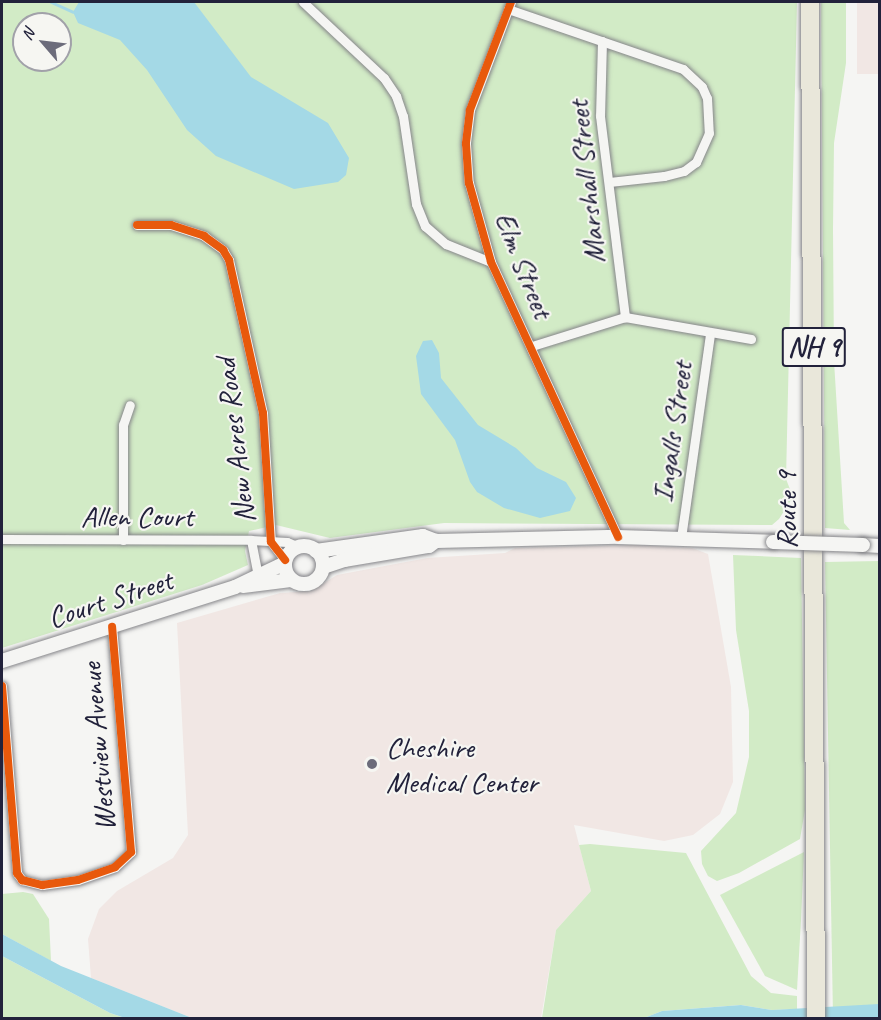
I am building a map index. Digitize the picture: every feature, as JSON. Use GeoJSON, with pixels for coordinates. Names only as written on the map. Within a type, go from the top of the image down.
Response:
{"type":"FeatureCollection","features":[{"type":"Feature","properties":{"kind":"highway","name":"Route 9"},"geometry":{"type":"LineString","coordinates":[[810,2],[816,1018]]}},
{"type":"Feature","properties":{"kind":"main road","name":"Court Street"},"geometry":{"type":"LineString","coordinates":[[2,661],[235,587],[285,562],[299,547],[316,551],[423,536],[436,541]]}},
{"type":"Feature","properties":{"kind":"main road","name":"Court Street"},"geometry":{"type":"LineString","coordinates":[[235,587],[291,580],[311,583],[322,567],[436,541],[618,537],[879,546]]}},
{"type":"Feature","properties":{"kind":"main road"},"geometry":{"type":"LineString","coordinates":[[316,551],[322,567]]}},
{"type":"Feature","properties":{"kind":"main road"},"geometry":{"type":"LineString","coordinates":[[285,562],[291,580]]}},
{"type":"Feature","properties":{"kind":"street"},"geometry":{"type":"LineString","coordinates":[[303,2],[384,78],[396,96],[403,116],[416,204],[425,226],[446,244],[491,262]]}},
{"type":"Feature","properties":{"kind":"street"},"geometry":{"type":"LineString","coordinates":[[510,5],[602,41],[683,69],[702,87],[709,115],[704,149],[684,171],[609,182]]}},
{"type":"Feature","properties":{"kind":"street","name":"Elm Street"},"geometry":{"type":"LineString","coordinates":[[510,5],[475,95],[466,144],[469,183],[491,262],[532,346],[618,537]]}},
{"type":"Feature","properties":{"kind":"street","name":"Marshall Street"},"geometry":{"type":"LineString","coordinates":[[602,41],[600,116],[625,317]]}},
{"type":"Feature","properties":{"kind":"street","name":"New Acres Road"},"geometry":{"type":"LineString","coordinates":[[137,225],[171,225],[204,236],[223,250],[229,260],[263,413],[271,542]]}},
{"type":"Feature","properties":{"kind":"street"},"geometry":{"type":"LineString","coordinates":[[532,346],[625,317],[751,339]]}},
{"type":"Feature","properties":{"kind":"street","name":"Ingalls Street"},"geometry":{"type":"LineString","coordinates":[[681,538],[710,333]]}},
{"type":"Feature","properties":{"kind":"street"},"geometry":{"type":"LineString","coordinates":[[123,540],[123,425],[130,405]]}},
{"type":"Feature","properties":{"kind":"street","name":"Allen Court"},"geometry":{"type":"LineString","coordinates":[[2,539],[251,540],[299,547]]}},
{"type":"Feature","properties":{"kind":"street"},"geometry":{"type":"LineString","coordinates":[[251,540],[258,576]]}},
{"type":"Feature","properties":{"kind":"street"},"geometry":{"type":"LineString","coordinates":[[271,542],[285,562]]}},
{"type":"Feature","properties":{"kind":"street","name":"Westview Avenue"},"geometry":{"type":"LineString","coordinates":[[2,686],[15,863],[22,880],[42,885],[78,880],[115,867],[131,852],[112,627]]}},
{"type":"Feature","properties":{"kind":"shaded area"},"geometry":{"type":"Polygon","coordinates":[[[857,2],[879,2],[879,74],[857,74],[857,2]]]}},
{"type":"Feature","properties":{"kind":"shaded area","name":"Cheshire Medical Center"},"geometry":{"type":"Polygon","coordinates":[[[633,545],[692,548],[708,554],[731,687],[733,782],[720,814],[693,835],[664,841],[574,825],[591,891],[556,930],[541,1018],[192,1018],[91,978],[88,939],[99,909],[117,891],[173,858],[188,835],[177,623],[280,593],[311,591],[337,575],[427,558],[505,553],[515,548],[633,545]]]}},
{"type":"Feature","properties":{"kind":"green space"},"geometry":{"type":"Polygon","coordinates":[[[2,2],[797,2],[786,479],[793,497],[779,519],[772,525],[444,523],[330,538],[276,525],[249,531],[245,551],[248,565],[202,585],[2,648],[2,2]]]}},
{"type":"Feature","properties":{"kind":"green space"},"geometry":{"type":"Polygon","coordinates":[[[821,2],[846,2],[846,63],[834,143],[834,361],[844,523],[850,530],[825,528],[821,2]]]}},
{"type":"Feature","properties":{"kind":"green space"},"geometry":{"type":"Polygon","coordinates":[[[733,555],[801,558],[805,810],[800,839],[739,873],[717,881],[708,876],[702,864],[701,851],[736,813],[749,757],[749,711],[736,630],[733,555]]]}},
{"type":"Feature","properties":{"kind":"green space"},"geometry":{"type":"Polygon","coordinates":[[[879,561],[879,1018],[833,1018],[825,562],[879,561]]]}},
{"type":"Feature","properties":{"kind":"green space"},"geometry":{"type":"Polygon","coordinates":[[[590,844],[686,853],[751,976],[771,993],[797,996],[797,1009],[772,1010],[741,1005],[662,1011],[644,1018],[542,1018],[556,930],[591,891],[579,845],[590,844]]]}},
{"type":"Feature","properties":{"kind":"green space"},"geometry":{"type":"Polygon","coordinates":[[[804,852],[797,990],[765,976],[720,895],[804,852]]]}},
{"type":"Feature","properties":{"kind":"green space"},"geometry":{"type":"Polygon","coordinates":[[[23,892],[33,894],[49,919],[51,961],[2,934],[2,894],[23,892]]]}},
{"type":"Feature","properties":{"kind":"green space"},"geometry":{"type":"Polygon","coordinates":[[[2,956],[110,1013],[125,1018],[2,1018],[2,956]]]}},
{"type":"Feature","properties":{"kind":"water"},"geometry":{"type":"Polygon","coordinates":[[[79,2],[194,2],[251,77],[328,123],[349,158],[346,175],[338,182],[294,189],[216,156],[187,130],[147,70],[120,40],[78,23],[73,12],[79,2]]]}},
{"type":"Feature","properties":{"kind":"water"},"geometry":{"type":"Polygon","coordinates":[[[432,340],[439,353],[441,378],[478,425],[516,448],[537,468],[566,482],[576,498],[570,511],[540,518],[504,508],[477,492],[470,482],[455,440],[421,394],[416,356],[423,341],[432,340]]]}},
{"type":"Feature","properties":{"kind":"water"},"geometry":{"type":"Polygon","coordinates":[[[2,934],[61,966],[192,1018],[125,1018],[110,1013],[2,956],[2,934]]]}},
{"type":"Feature","properties":{"kind":"water"},"geometry":{"type":"Polygon","coordinates":[[[879,1004],[879,1018],[644,1018],[662,1011],[741,1005],[772,1010],[879,1004]]]}},
{"type":"Feature","properties":{"kind":"waterway"},"geometry":{"type":"LineString","coordinates":[[51,2],[73,12]]}},
{"type":"Feature","properties":{"kind":"cycle path"},"geometry":{"type":"LineString","coordinates":[[511,2],[470,110],[466,144],[469,183],[491,262],[618,537]]}},
{"type":"Feature","properties":{"kind":"cycle path"},"geometry":{"type":"LineString","coordinates":[[137,225],[171,225],[204,236],[223,250],[229,260],[263,413],[271,542],[285,560]]}},
{"type":"Feature","properties":{"kind":"cycle path"},"geometry":{"type":"LineString","coordinates":[[2,686],[17,873],[22,880],[42,885],[78,880],[115,867],[131,852],[112,627]]}},
{"type":"Feature","properties":{"kind":"place","name":"Cheshire Medical Center"},"geometry":{"type":"Point","coordinates":[372,764]}}]}
